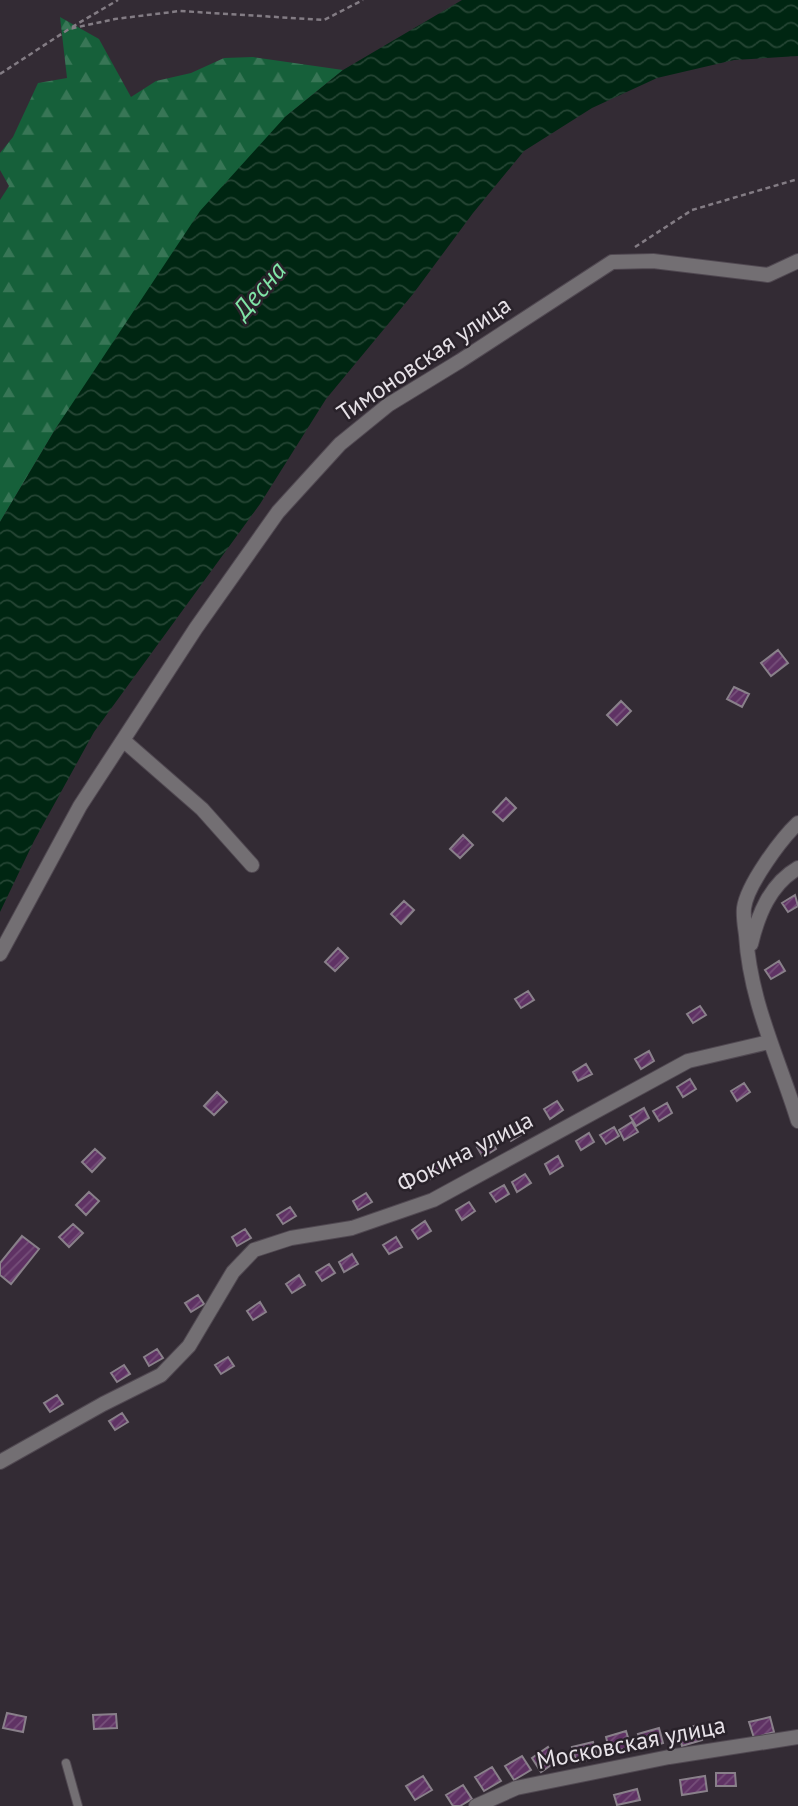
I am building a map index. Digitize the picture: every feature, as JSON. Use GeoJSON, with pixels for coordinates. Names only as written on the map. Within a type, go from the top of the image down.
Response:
{"type":"FeatureCollection","features":[{"type":"Feature","properties":{"kind":"street","name":"Тимоновская улица"},"geometry":{"type":"LineString","coordinates":[[0,954],[80,806],[197,628],[278,512],[340,444],[388,405],[612,262],[653,261],[768,275],[798,261]]}},
{"type":"Feature","properties":{"kind":"street"},"geometry":{"type":"LineString","coordinates":[[123,740],[202,809],[252,865]]}},
{"type":"Feature","properties":{"kind":"street"},"geometry":{"type":"LineString","coordinates":[[798,822],[785,835],[761,869],[744,907],[748,960],[769,1042],[798,1121]]}},
{"type":"Feature","properties":{"kind":"street"},"geometry":{"type":"LineString","coordinates":[[748,960],[755,928],[771,892],[798,869]]}},
{"type":"Feature","properties":{"kind":"street","name":"Фокина улица"},"geometry":{"type":"LineString","coordinates":[[0,1462],[161,1375],[189,1346],[233,1272],[254,1250],[290,1238],[352,1228],[432,1199],[688,1061],[769,1042]]}},
{"type":"Feature","properties":{"kind":"street","name":"Московская улица"},"geometry":{"type":"LineString","coordinates":[[476,1806],[516,1788],[669,1757],[798,1737]]}},
{"type":"Feature","properties":{"kind":"lane"},"geometry":{"type":"LineString","coordinates":[[66,1763],[78,1806]]}},
{"type":"Feature","properties":{"kind":"path"},"geometry":{"type":"LineString","coordinates":[[0,74],[118,0]]}},
{"type":"Feature","properties":{"kind":"path"},"geometry":{"type":"LineString","coordinates":[[69,29],[115,19],[180,11],[324,20],[363,0]]}},
{"type":"Feature","properties":{"kind":"path"},"geometry":{"type":"LineString","coordinates":[[635,247],[692,210],[798,179]]}},
{"type":"Feature","properties":{"kind":"green space"},"geometry":{"type":"Polygon","coordinates":[[[60,17],[99,39],[131,97],[156,81],[191,73],[224,58],[253,57],[343,70],[285,117],[56,428],[0,522],[0,200],[9,186],[0,170],[0,153],[13,137],[38,83],[67,78],[60,17]]]}},
{"type":"Feature","properties":{"kind":"water","name":"Десна"},"geometry":{"type":"Polygon","coordinates":[[[462,0],[798,0],[798,56],[734,60],[657,78],[592,108],[524,151],[473,213],[413,294],[326,399],[260,504],[94,732],[34,841],[0,912],[0,522],[56,428],[200,211],[285,117],[343,70],[462,0]]]}},
{"type":"Feature","properties":{"kind":"building"},"geometry":{"type":"Polygon","coordinates":[[[778,650],[788,663],[771,676],[761,663],[778,650]]]}},
{"type":"Feature","properties":{"kind":"building"},"geometry":{"type":"Polygon","coordinates":[[[734,687],[749,694],[742,707],[727,699],[734,687]]]}},
{"type":"Feature","properties":{"kind":"building"},"geometry":{"type":"Polygon","coordinates":[[[621,701],[631,711],[617,725],[607,715],[621,701]]]}},
{"type":"Feature","properties":{"kind":"building"},"geometry":{"type":"Polygon","coordinates":[[[506,798],[516,808],[503,821],[493,812],[506,798]]]}},
{"type":"Feature","properties":{"kind":"building"},"geometry":{"type":"Polygon","coordinates":[[[463,835],[473,845],[460,858],[450,849],[463,835]]]}},
{"type":"Feature","properties":{"kind":"building"},"geometry":{"type":"Polygon","coordinates":[[[795,895],[798,906],[788,912],[782,903],[795,895]]]}},
{"type":"Feature","properties":{"kind":"building"},"geometry":{"type":"Polygon","coordinates":[[[404,901],[414,910],[401,924],[391,914],[404,901]]]}},
{"type":"Feature","properties":{"kind":"building"},"geometry":{"type":"Polygon","coordinates":[[[338,948],[348,958],[335,971],[325,962],[338,948]]]}},
{"type":"Feature","properties":{"kind":"building"},"geometry":{"type":"Polygon","coordinates":[[[779,961],[785,971],[771,979],[765,970],[779,961]]]}},
{"type":"Feature","properties":{"kind":"building"},"geometry":{"type":"Polygon","coordinates":[[[528,991],[534,1000],[521,1008],[515,999],[528,991]]]}},
{"type":"Feature","properties":{"kind":"building"},"geometry":{"type":"Polygon","coordinates":[[[700,1006],[706,1015],[693,1023],[687,1014],[700,1006]]]}},
{"type":"Feature","properties":{"kind":"building"},"geometry":{"type":"Polygon","coordinates":[[[649,1051],[654,1061],[641,1069],[635,1059],[649,1051]]]}},
{"type":"Feature","properties":{"kind":"building"},"geometry":{"type":"Polygon","coordinates":[[[586,1064],[592,1074],[578,1081],[573,1072],[586,1064]]]}},
{"type":"Feature","properties":{"kind":"building"},"geometry":{"type":"Polygon","coordinates":[[[690,1079],[696,1089],[683,1097],[677,1087],[690,1079]]]}},
{"type":"Feature","properties":{"kind":"building"},"geometry":{"type":"Polygon","coordinates":[[[744,1083],[750,1092],[737,1101],[731,1091],[744,1083]]]}},
{"type":"Feature","properties":{"kind":"building"},"geometry":{"type":"Polygon","coordinates":[[[217,1092],[227,1102],[214,1115],[204,1106],[217,1092]]]}},
{"type":"Feature","properties":{"kind":"building"},"geometry":{"type":"Polygon","coordinates":[[[557,1101],[563,1110],[550,1119],[544,1109],[557,1101]]]}},
{"type":"Feature","properties":{"kind":"building"},"geometry":{"type":"Polygon","coordinates":[[[667,1103],[672,1113],[659,1121],[653,1111],[667,1103]]]}},
{"type":"Feature","properties":{"kind":"building"},"geometry":{"type":"Polygon","coordinates":[[[644,1108],[649,1118],[636,1126],[630,1116],[644,1108]]]}},
{"type":"Feature","properties":{"kind":"building"},"geometry":{"type":"Polygon","coordinates":[[[632,1122],[638,1132],[624,1140],[619,1130],[632,1122]]]}},
{"type":"Feature","properties":{"kind":"building"},"geometry":{"type":"Polygon","coordinates":[[[518,1124],[524,1133],[511,1141],[505,1132],[518,1124]]]}},
{"type":"Feature","properties":{"kind":"building"},"geometry":{"type":"Polygon","coordinates":[[[614,1127],[619,1136],[606,1144],[600,1135],[614,1127]]]}},
{"type":"Feature","properties":{"kind":"building"},"geometry":{"type":"Polygon","coordinates":[[[589,1133],[594,1142],[581,1150],[576,1141],[589,1133]]]}},
{"type":"Feature","properties":{"kind":"building"},"geometry":{"type":"Polygon","coordinates":[[[490,1139],[496,1149],[483,1157],[477,1147],[490,1139]]]}},
{"type":"Feature","properties":{"kind":"building"},"geometry":{"type":"Polygon","coordinates":[[[95,1149],[105,1158],[92,1172],[82,1162],[95,1149]]]}},
{"type":"Feature","properties":{"kind":"building"},"geometry":{"type":"Polygon","coordinates":[[[558,1156],[563,1166],[550,1174],[545,1164],[558,1156]]]}},
{"type":"Feature","properties":{"kind":"building"},"geometry":{"type":"Polygon","coordinates":[[[438,1162],[444,1171],[431,1179],[425,1170],[438,1162]]]}},
{"type":"Feature","properties":{"kind":"building"},"geometry":{"type":"Polygon","coordinates":[[[525,1174],[531,1183],[517,1192],[512,1182],[525,1174]]]}},
{"type":"Feature","properties":{"kind":"building"},"geometry":{"type":"Polygon","coordinates":[[[504,1185],[509,1194],[496,1202],[490,1193],[504,1185]]]}},
{"type":"Feature","properties":{"kind":"building"},"geometry":{"type":"Polygon","coordinates":[[[89,1192],[99,1201],[86,1215],[76,1205],[89,1192]]]}},
{"type":"Feature","properties":{"kind":"building"},"geometry":{"type":"Polygon","coordinates":[[[366,1193],[372,1202],[358,1210],[353,1201],[366,1193]]]}},
{"type":"Feature","properties":{"kind":"building"},"geometry":{"type":"Polygon","coordinates":[[[469,1202],[475,1211],[462,1220],[456,1210],[469,1202]]]}},
{"type":"Feature","properties":{"kind":"building"},"geometry":{"type":"Polygon","coordinates":[[[290,1207],[296,1216],[283,1224],[277,1215],[290,1207]]]}},
{"type":"Feature","properties":{"kind":"building"},"geometry":{"type":"Polygon","coordinates":[[[425,1221],[431,1231],[418,1239],[412,1230],[425,1221]]]}},
{"type":"Feature","properties":{"kind":"building"},"geometry":{"type":"Polygon","coordinates":[[[73,1224],[83,1233],[69,1247],[59,1237],[73,1224]]]}},
{"type":"Feature","properties":{"kind":"building"},"geometry":{"type":"Polygon","coordinates":[[[245,1229],[251,1238],[237,1246],[232,1237],[245,1229]]]}},
{"type":"Feature","properties":{"kind":"building"},"geometry":{"type":"Polygon","coordinates":[[[22,1236],[39,1249],[11,1284],[0,1275],[0,1263],[22,1236]]]}},
{"type":"Feature","properties":{"kind":"building"},"geometry":{"type":"Polygon","coordinates":[[[396,1237],[402,1247],[389,1254],[383,1245],[396,1237]]]}},
{"type":"Feature","properties":{"kind":"building"},"geometry":{"type":"Polygon","coordinates":[[[352,1254],[358,1264],[344,1272],[339,1262],[352,1254]]]}},
{"type":"Feature","properties":{"kind":"building"},"geometry":{"type":"Polygon","coordinates":[[[329,1264],[335,1273],[322,1281],[316,1272],[329,1264]]]}},
{"type":"Feature","properties":{"kind":"building"},"geometry":{"type":"Polygon","coordinates":[[[299,1275],[305,1285],[292,1293],[286,1284],[299,1275]]]}},
{"type":"Feature","properties":{"kind":"building"},"geometry":{"type":"Polygon","coordinates":[[[198,1295],[204,1304],[191,1312],[185,1303],[198,1295]]]}},
{"type":"Feature","properties":{"kind":"building"},"geometry":{"type":"Polygon","coordinates":[[[260,1302],[266,1312],[253,1320],[247,1311],[260,1302]]]}},
{"type":"Feature","properties":{"kind":"building"},"geometry":{"type":"Polygon","coordinates":[[[157,1349],[163,1358],[149,1366],[144,1357],[157,1349]]]}},
{"type":"Feature","properties":{"kind":"building"},"geometry":{"type":"Polygon","coordinates":[[[228,1357],[234,1366],[221,1374],[215,1365],[228,1357]]]}},
{"type":"Feature","properties":{"kind":"building"},"geometry":{"type":"Polygon","coordinates":[[[124,1365],[130,1374],[117,1382],[111,1373],[124,1365]]]}},
{"type":"Feature","properties":{"kind":"building"},"geometry":{"type":"Polygon","coordinates":[[[57,1395],[63,1404],[50,1412],[44,1403],[57,1395]]]}},
{"type":"Feature","properties":{"kind":"building"},"geometry":{"type":"Polygon","coordinates":[[[122,1413],[128,1422],[115,1430],[109,1421],[122,1413]]]}},
{"type":"Feature","properties":{"kind":"building"},"geometry":{"type":"Polygon","coordinates":[[[7,1713],[26,1717],[23,1732],[3,1728],[7,1713]]]}},
{"type":"Feature","properties":{"kind":"building"},"geometry":{"type":"Polygon","coordinates":[[[116,1714],[117,1728],[94,1729],[93,1715],[116,1714]]]}},
{"type":"Feature","properties":{"kind":"building"},"geometry":{"type":"Polygon","coordinates":[[[770,1717],[774,1732],[754,1738],[749,1722],[770,1717]]]}},
{"type":"Feature","properties":{"kind":"building"},"geometry":{"type":"Polygon","coordinates":[[[698,1725],[702,1740],[682,1746],[678,1730],[698,1725]]]}},
{"type":"Feature","properties":{"kind":"building"},"geometry":{"type":"Polygon","coordinates":[[[659,1728],[663,1743],[643,1749],[638,1734],[659,1728]]]}},
{"type":"Feature","properties":{"kind":"building"},"geometry":{"type":"Polygon","coordinates":[[[626,1731],[631,1747],[610,1753],[606,1737],[626,1731]]]}},
{"type":"Feature","properties":{"kind":"building"},"geometry":{"type":"Polygon","coordinates":[[[593,1742],[597,1757],[577,1763],[572,1747],[593,1742]]]}},
{"type":"Feature","properties":{"kind":"building"},"geometry":{"type":"Polygon","coordinates":[[[548,1747],[557,1761],[541,1772],[532,1758],[548,1747]]]}},
{"type":"Feature","properties":{"kind":"building"},"geometry":{"type":"Polygon","coordinates":[[[522,1756],[531,1770],[514,1780],[505,1766],[522,1756]]]}},
{"type":"Feature","properties":{"kind":"building"},"geometry":{"type":"Polygon","coordinates":[[[492,1767],[501,1781],[484,1791],[475,1777],[492,1767]]]}},
{"type":"Feature","properties":{"kind":"building"},"geometry":{"type":"Polygon","coordinates":[[[716,1773],[735,1773],[736,1786],[716,1786],[716,1773]]]}},
{"type":"Feature","properties":{"kind":"building"},"geometry":{"type":"Polygon","coordinates":[[[423,1776],[432,1790],[415,1800],[406,1786],[423,1776]]]}},
{"type":"Feature","properties":{"kind":"building"},"geometry":{"type":"Polygon","coordinates":[[[705,1776],[707,1791],[682,1795],[680,1780],[705,1776]]]}},
{"type":"Feature","properties":{"kind":"building"},"geometry":{"type":"Polygon","coordinates":[[[463,1785],[472,1799],[460,1806],[453,1806],[446,1795],[463,1785]]]}},
{"type":"Feature","properties":{"kind":"building"},"geometry":{"type":"Polygon","coordinates":[[[637,1789],[640,1800],[617,1805],[614,1795],[637,1789]]]}}]}
